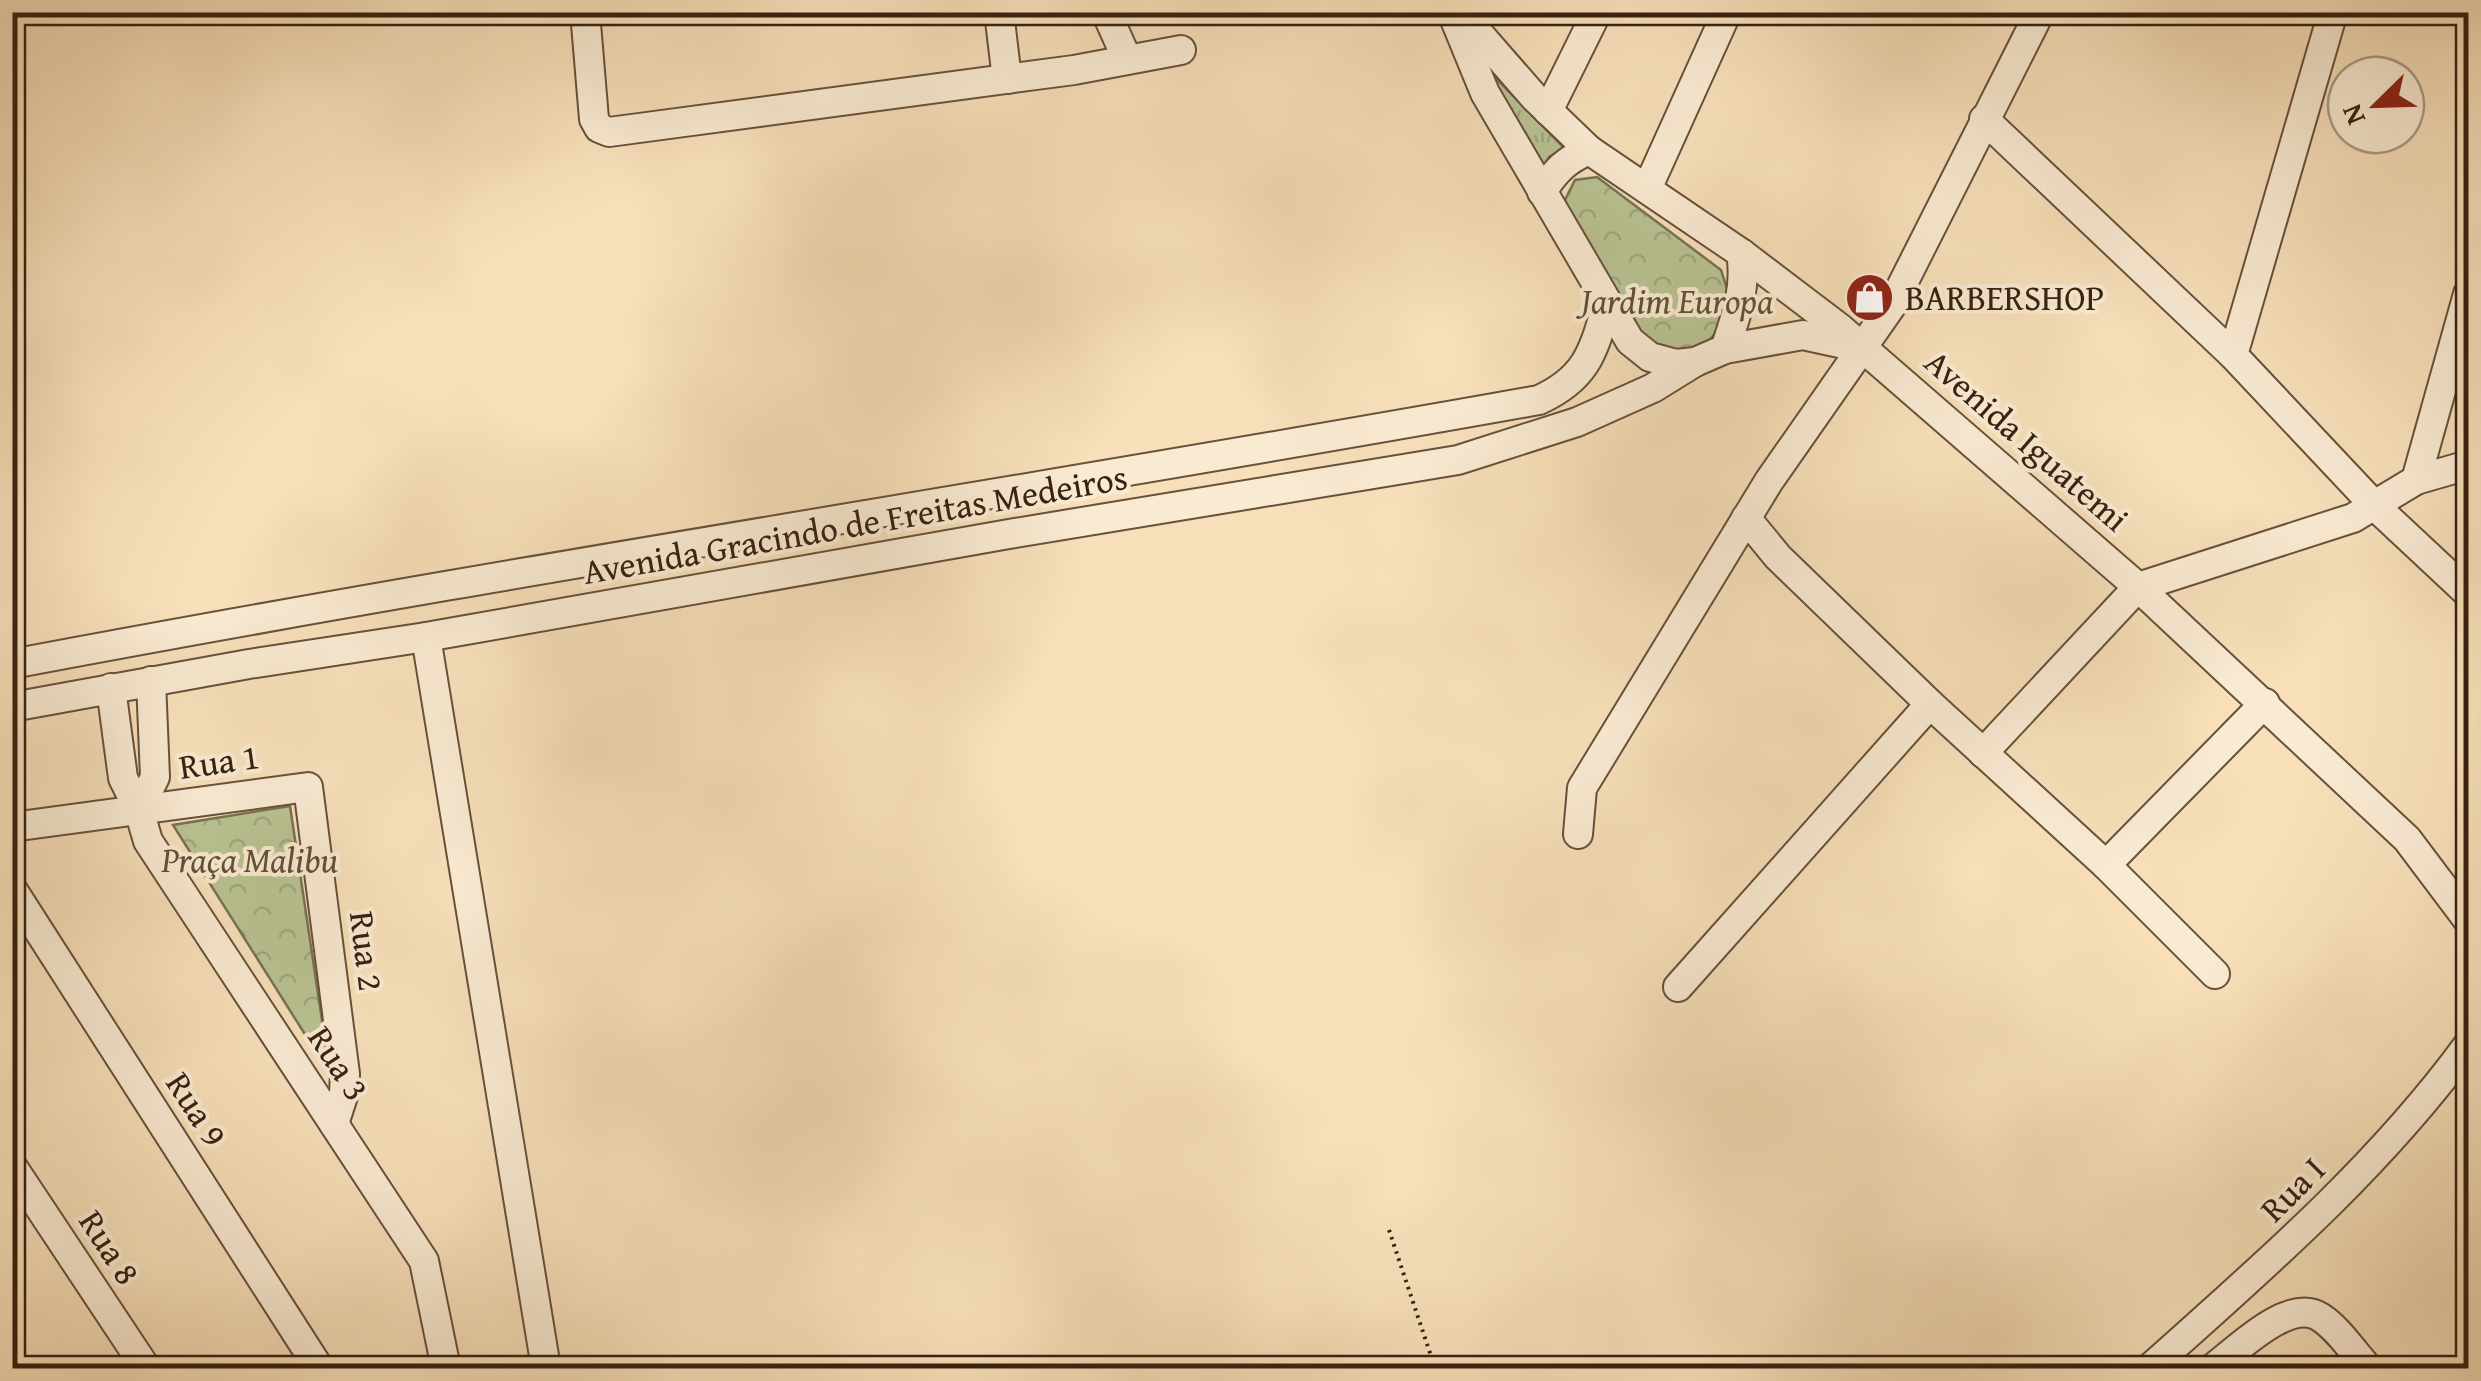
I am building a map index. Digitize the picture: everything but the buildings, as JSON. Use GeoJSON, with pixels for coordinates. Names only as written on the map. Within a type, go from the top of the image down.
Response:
{"type":"FeatureCollection","features":[{"type":"Feature","properties":{"kind":"street"},"geometry":{"type":"LineString","coordinates":[[585,12],[594,119],[599,128],[609,132],[1008,80],[1181,50]]}},
{"type":"Feature","properties":{"kind":"street"},"geometry":{"type":"LineString","coordinates":[[999,12],[1008,80]]}},
{"type":"Feature","properties":{"kind":"street"},"geometry":{"type":"LineString","coordinates":[[1106,12],[1127,60]]}},
{"type":"Feature","properties":{"kind":"street"},"geometry":{"type":"LineString","coordinates":[[1548,110],[1597,12]]}},
{"type":"Feature","properties":{"kind":"street"},"geometry":{"type":"LineString","coordinates":[[1647,189],[1727,12]]}},
{"type":"Feature","properties":{"kind":"street"},"geometry":{"type":"LineString","coordinates":[[1578,834],[1582,788],[1746,518],[1892,306],[2040,12]]}},
{"type":"Feature","properties":{"kind":"street"},"geometry":{"type":"LineString","coordinates":[[2233,355],[2333,12]]}},
{"type":"Feature","properties":{"kind":"street"},"geometry":{"type":"LineString","coordinates":[[1463,15],[1485,92],[1630,341],[1650,358],[1676,364],[1695,362]]}},
{"type":"Feature","properties":{"kind":"street","name":"Avenida Iguatemi"},"geometry":{"type":"LineString","coordinates":[[1463,15],[1589,150],[1741,253],[1864,348],[2138,587],[2407,839],[2468,920]]}},
{"type":"Feature","properties":{"kind":"street"},"geometry":{"type":"LineString","coordinates":[[1984,120],[2233,355],[2376,507],[2468,593]]}},
{"type":"Feature","properties":{"kind":"street"},"geometry":{"type":"LineString","coordinates":[[1542,192],[1554,172],[1589,150]]}},
{"type":"Feature","properties":{"kind":"street"},"geometry":{"type":"LineString","coordinates":[[1725,349],[1745,276],[1741,253]]}},
{"type":"Feature","properties":{"kind":"street"},"geometry":{"type":"LineString","coordinates":[[2416,480],[2468,294]]}},
{"type":"Feature","properties":{"kind":"street","name":"Avenida Gracindo de Freitas Medeiros"},"geometry":{"type":"LineString","coordinates":[[12,664],[242,620],[1135,472],[1539,400],[1568,384],[1589,359],[1607,306]]}},
{"type":"Feature","properties":{"kind":"street","name":"Avenida Gracindo de Freitas Medeiros"},"geometry":{"type":"LineString","coordinates":[[12,707],[1458,460],[1577,422],[1653,388],[1725,349],[1803,335],[1864,348]]}},
{"type":"Feature","properties":{"kind":"street"},"geometry":{"type":"LineString","coordinates":[[1983,753],[2138,587],[2354,518],[2416,480],[2468,464]]}},
{"type":"Feature","properties":{"kind":"street"},"geometry":{"type":"LineString","coordinates":[[1746,518],[1778,557],[1930,704],[2106,865],[2215,974]]}},
{"type":"Feature","properties":{"kind":"street"},"geometry":{"type":"LineString","coordinates":[[426,636],[546,1368]]}},
{"type":"Feature","properties":{"kind":"street"},"geometry":{"type":"LineString","coordinates":[[139,810],[155,777],[152,681]]}},
{"type":"Feature","properties":{"kind":"street","name":"Rua 3"},"geometry":{"type":"LineString","coordinates":[[111,688],[123,778],[148,840],[427,1268],[446,1368]]}},
{"type":"Feature","properties":{"kind":"street"},"geometry":{"type":"LineString","coordinates":[[2106,865],[2265,703]]}},
{"type":"Feature","properties":{"kind":"street"},"geometry":{"type":"LineString","coordinates":[[1678,987],[1930,704]]}},
{"type":"Feature","properties":{"kind":"street","name":"Rua 1"},"geometry":{"type":"LineString","coordinates":[[12,827],[308,787]]}},
{"type":"Feature","properties":{"kind":"street","name":"Rua 2"},"geometry":{"type":"LineString","coordinates":[[308,787],[345,1074],[334,1124]]}},
{"type":"Feature","properties":{"kind":"street","name":"Rua 9"},"geometry":{"type":"LineString","coordinates":[[12,889],[320,1368]]}},
{"type":"Feature","properties":{"kind":"street","name":"Rua I"},"geometry":{"type":"LineString","coordinates":[[2150,1368],[2282,1252],[2361,1172],[2439,1086],[2468,1045]]}},
{"type":"Feature","properties":{"kind":"street","name":"Rua 8"},"geometry":{"type":"LineString","coordinates":[[12,1166],[146,1368]]}},
{"type":"Feature","properties":{"kind":"street"},"geometry":{"type":"LineString","coordinates":[[2213,1368],[2262,1330],[2290,1314],[2302,1312],[2316,1315],[2332,1327],[2368,1368]]}},
{"type":"Feature","properties":{"kind":"path"},"geometry":{"type":"LineString","coordinates":[[1388,1230],[1435,1368]]}},
{"type":"Feature","properties":{"kind":"green space"},"geometry":{"type":"Polygon","coordinates":[[[1475,57],[1564,148],[1549,157],[1541,171],[1475,57]]]}},
{"type":"Feature","properties":{"kind":"green space","name":"Jardim Europa"},"geometry":{"type":"Polygon","coordinates":[[[1597,177],[1721,270],[1729,295],[1725,320],[1710,340],[1690,351],[1668,352],[1639,338],[1564,202],[1575,180],[1597,177]]]}},
{"type":"Feature","properties":{"kind":"green space","name":"Praça Malibu"},"geometry":{"type":"Polygon","coordinates":[[[290,806],[330,1074],[173,825],[290,806]]]}},
{"type":"Feature","properties":{"kind":"place","name":"BARBERSHOP"},"geometry":{"type":"Point","coordinates":[1870,297]}}]}
